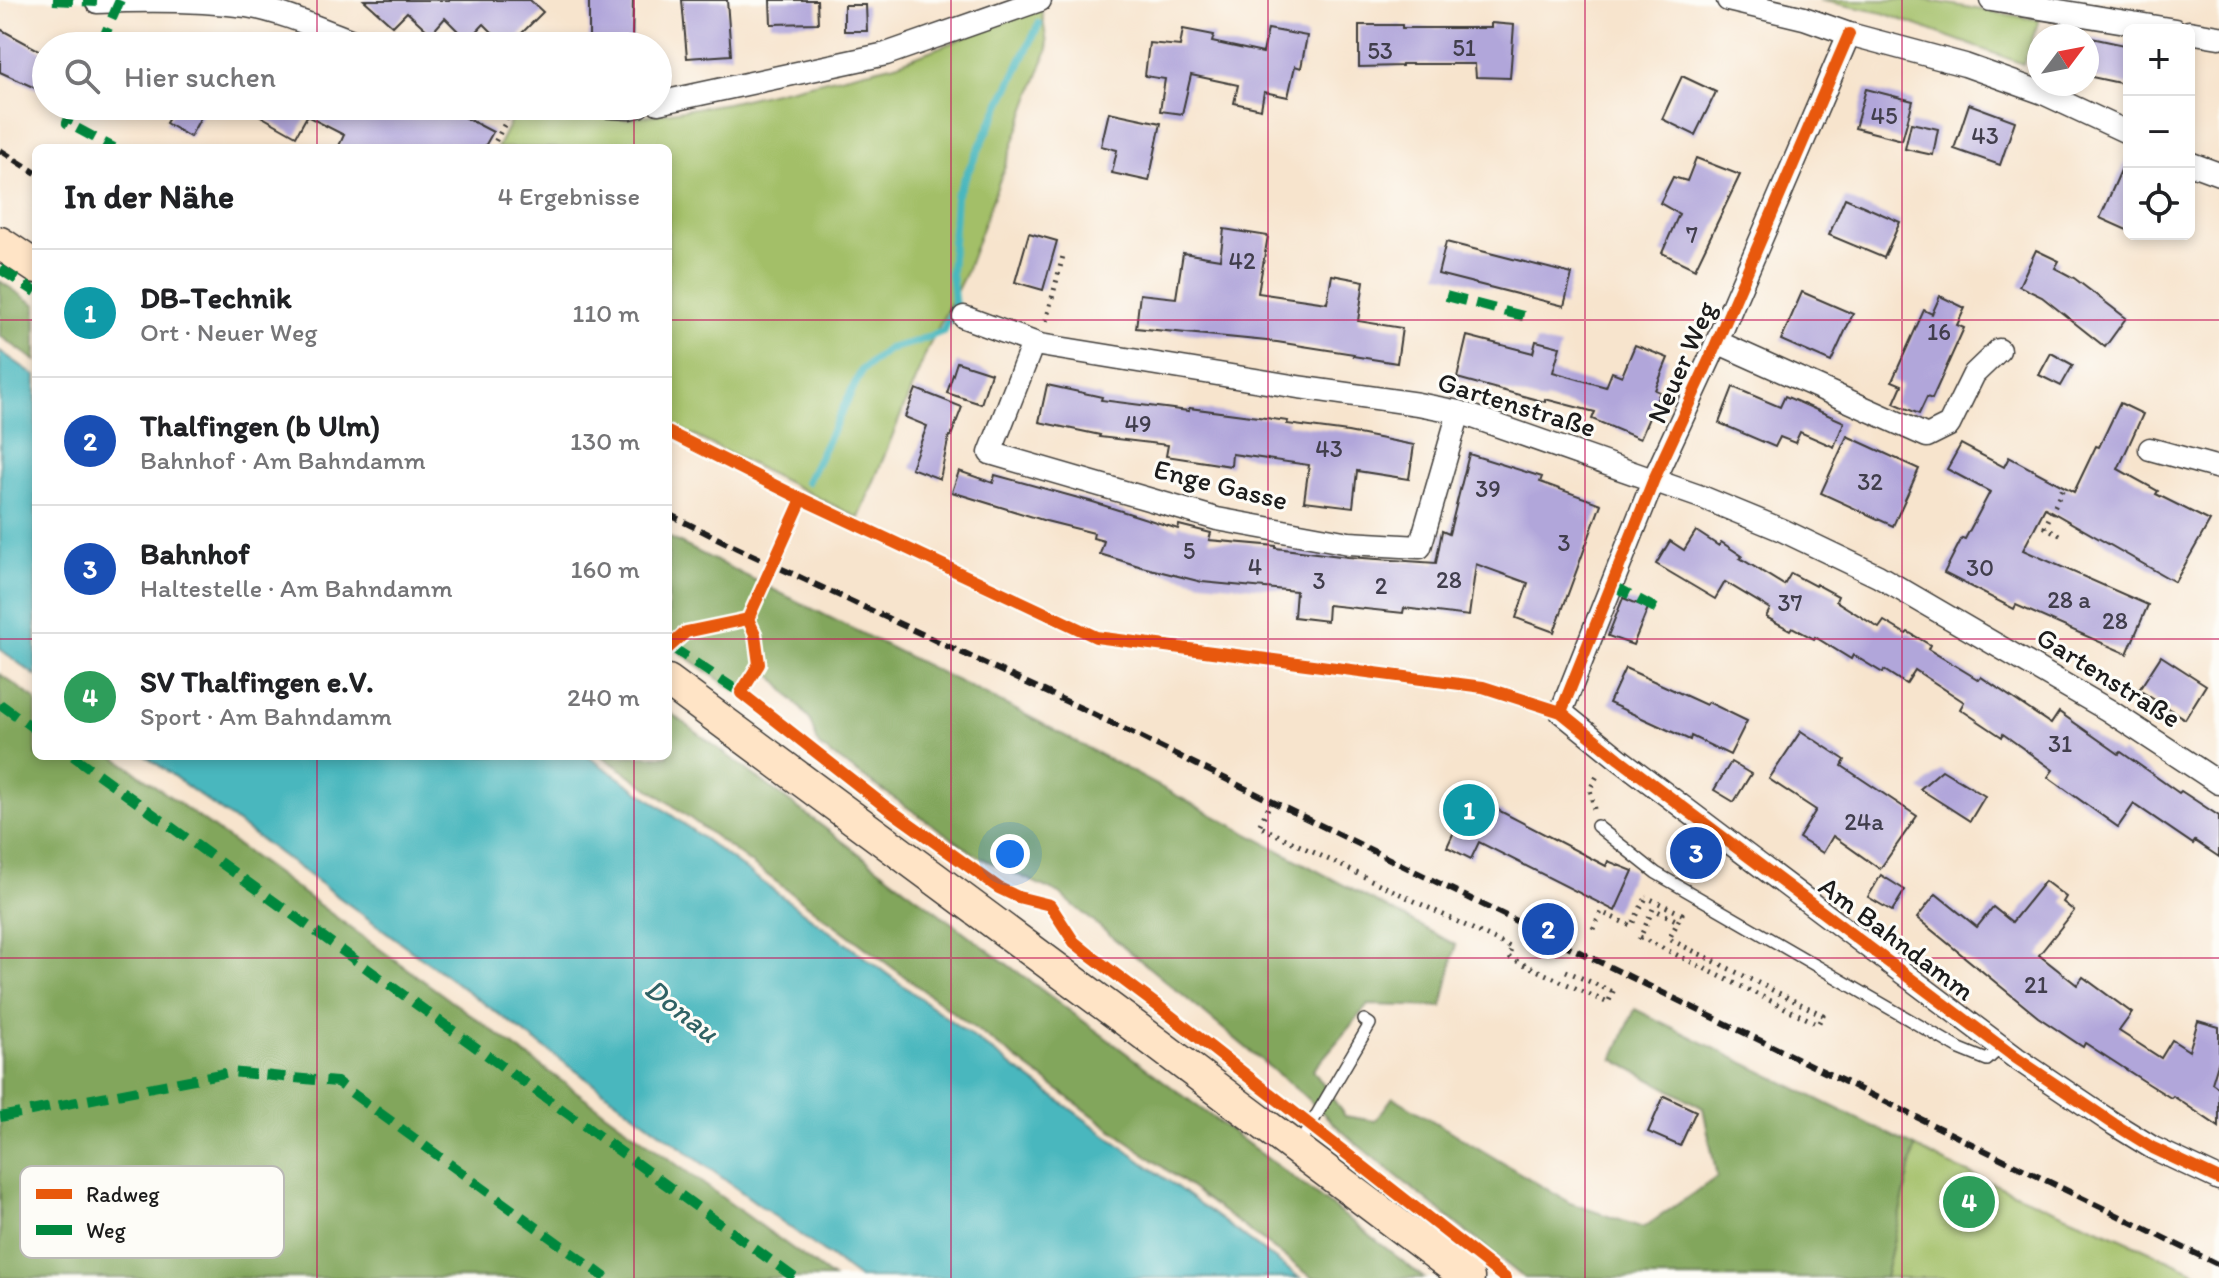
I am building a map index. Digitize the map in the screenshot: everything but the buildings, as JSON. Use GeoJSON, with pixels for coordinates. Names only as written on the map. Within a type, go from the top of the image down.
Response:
{"type":"FeatureCollection","features":[{"type":"Feature","properties":{"kind":"street"},"geometry":{"type":"LineString","coordinates":[[97,2],[120,0],[249,6],[324,32]]}},
{"type":"Feature","properties":{"kind":"street"},"geometry":{"type":"LineString","coordinates":[[672,100],[886,54],[1040,0]]}},
{"type":"Feature","properties":{"kind":"street"},"geometry":{"type":"LineString","coordinates":[[1728,0],[1804,18],[1849,34],[1965,65],[2043,93],[2123,130]]}},
{"type":"Feature","properties":{"kind":"street"},"geometry":{"type":"LineString","coordinates":[[1991,0],[2138,24]]}},
{"type":"Feature","properties":{"kind":"street"},"geometry":{"type":"LineString","coordinates":[[2195,33],[2219,37]]}},
{"type":"Feature","properties":{"kind":"street","name":"Neuer Weg"},"geometry":{"type":"LineString","coordinates":[[1561,712],[1654,479],[1717,342],[1849,34]]}},
{"type":"Feature","properties":{"kind":"street"},"geometry":{"type":"LineString","coordinates":[[2195,165],[2219,174]]}},
{"type":"Feature","properties":{"kind":"street"},"geometry":{"type":"LineString","coordinates":[[0,243],[32,264]]}},
{"type":"Feature","properties":{"kind":"street","name":"Gartenstraße"},"geometry":{"type":"LineString","coordinates":[[964,317],[1036,344],[1459,412],[1654,479],[1769,525],[1878,576],[2108,710],[2219,783]]}},
{"type":"Feature","properties":{"kind":"street","name":"Neuer Weg"},"geometry":{"type":"LineString","coordinates":[[1717,342],[1927,436],[1949,425],[1974,374],[1999,350]]}},
{"type":"Feature","properties":{"kind":"street","name":"Enge Gasse"},"geometry":{"type":"LineString","coordinates":[[1036,344],[990,453],[1217,519],[1349,543],[1420,547],[1459,412]]}},
{"type":"Feature","properties":{"kind":"street"},"geometry":{"type":"LineString","coordinates":[[2150,449],[2219,468]]}},
{"type":"Feature","properties":{"kind":"street"},"geometry":{"type":"LineString","coordinates":[[672,684],[1468,1278]]}},
{"type":"Feature","properties":{"kind":"street","name":"Am Bahndamm"},"geometry":{"type":"LineString","coordinates":[[1561,712],[2001,1047],[2153,1148],[2219,1179]]}},
{"type":"Feature","properties":{"kind":"lane"},"geometry":{"type":"LineString","coordinates":[[1597,826],[1656,873],[1960,1049],[1987,1060],[2001,1047]]}},
{"type":"Feature","properties":{"kind":"lane"},"geometry":{"type":"LineString","coordinates":[[1296,1148],[1370,1024],[1364,1020]]}},
{"type":"Feature","properties":{"kind":"path"},"geometry":{"type":"LineString","coordinates":[[494,144],[507,120]]}},
{"type":"Feature","properties":{"kind":"path"},"geometry":{"type":"LineString","coordinates":[[1036,344],[1063,256]]}},
{"type":"Feature","properties":{"kind":"path"},"geometry":{"type":"LineString","coordinates":[[2060,535],[2045,527],[2063,488]]}},
{"type":"Feature","properties":{"kind":"path"},"geometry":{"type":"LineString","coordinates":[[1590,789],[1601,768]]}},
{"type":"Feature","properties":{"kind":"path"},"geometry":{"type":"LineString","coordinates":[[1268,808],[1259,826],[1512,948],[1508,957],[1608,1003],[1614,990],[1566,971]]}},
{"type":"Feature","properties":{"kind":"path"},"geometry":{"type":"LineString","coordinates":[[1593,929],[1601,912],[1631,926],[1646,897],[1682,914],[1669,939],[1823,1015],[1818,1024],[1639,938],[1653,909],[1678,921]]}},
{"type":"Feature","properties":{"kind":"green space"},"geometry":{"type":"Polygon","coordinates":[[[1819,0],[1926,0],[2039,20],[2038,24],[2027,24],[2027,53],[2023,64],[1883,13],[1819,0]]]}},
{"type":"Feature","properties":{"kind":"green space"},"geometry":{"type":"Polygon","coordinates":[[[1041,8],[1048,49],[965,274],[928,348],[859,518],[672,425],[672,144],[499,144],[511,120],[672,120],[672,112],[727,103],[896,64],[1041,8]]]}},
{"type":"Feature","properties":{"kind":"green space"},"geometry":{"type":"Polygon","coordinates":[[[0,281],[32,302],[32,358],[0,336],[0,281]]]}},
{"type":"Feature","properties":{"kind":"green space"},"geometry":{"type":"Polygon","coordinates":[[[672,539],[1026,715],[1456,945],[1442,1007],[1368,1005],[1313,1070],[1345,1116],[1375,1121],[1393,1097],[1570,1203],[1643,1228],[1717,1177],[1703,1108],[1613,1059],[1635,1009],[1915,1147],[1885,1278],[1524,1278],[1353,1141],[1302,1094],[1060,894],[979,857],[819,746],[809,718],[765,668],[735,691],[672,647],[672,539]]]}},
{"type":"Feature","properties":{"kind":"green space"},"geometry":{"type":"Polygon","coordinates":[[[0,674],[32,697],[32,760],[120,760],[833,1278],[0,1278],[0,674]]]}},
{"type":"Feature","properties":{"kind":"green space"},"geometry":{"type":"Polygon","coordinates":[[[672,714],[1424,1278],[1313,1278],[608,760],[672,760],[672,714]]]}},
{"type":"Feature","properties":{"kind":"green space"},"geometry":{"type":"Polygon","coordinates":[[[1915,1147],[1949,1165],[2208,1278],[1885,1278],[1915,1147]]]}},
{"type":"Feature","properties":{"kind":"water"},"geometry":{"type":"Polygon","coordinates":[[[0,351],[32,373],[32,673],[0,649],[0,351]]]}},
{"type":"Feature","properties":{"kind":"water","name":"Donau"},"geometry":{"type":"Polygon","coordinates":[[[151,760],[593,760],[1300,1278],[859,1278],[151,760]]]}},
{"type":"Feature","properties":{"kind":"waterway"},"geometry":{"type":"LineString","coordinates":[[807,482],[862,370],[888,349],[943,331],[955,306],[951,273],[956,196],[1039,24]]}},
{"type":"Feature","properties":{"kind":"railway"},"geometry":{"type":"LineString","coordinates":[[0,150],[32,170]]}},
{"type":"Feature","properties":{"kind":"railway"},"geometry":{"type":"LineString","coordinates":[[672,516],[1087,711],[2219,1265]]}},
{"type":"Feature","properties":{"kind":"marked path"},"geometry":{"type":"LineString","coordinates":[[53,0],[97,2]]}},
{"type":"Feature","properties":{"kind":"marked path"},"geometry":{"type":"LineString","coordinates":[[106,32],[120,0]]}},
{"type":"Feature","properties":{"kind":"marked path"},"geometry":{"type":"LineString","coordinates":[[68,120],[67,123],[106,144]]}},
{"type":"Feature","properties":{"kind":"marked path"},"geometry":{"type":"LineString","coordinates":[[0,269],[32,289]]}},
{"type":"Feature","properties":{"kind":"marked path"},"geometry":{"type":"LineString","coordinates":[[1446,296],[1527,317]]}},
{"type":"Feature","properties":{"kind":"marked path"},"geometry":{"type":"LineString","coordinates":[[1612,585],[1664,613]]}},
{"type":"Feature","properties":{"kind":"marked path"},"geometry":{"type":"LineString","coordinates":[[672,647],[741,693]]}},
{"type":"Feature","properties":{"kind":"marked path"},"geometry":{"type":"LineString","coordinates":[[0,704],[32,727]]}},
{"type":"Feature","properties":{"kind":"marked path"},"geometry":{"type":"LineString","coordinates":[[79,760],[795,1278]]}},
{"type":"Feature","properties":{"kind":"marked path"},"geometry":{"type":"LineString","coordinates":[[0,1117],[230,1072],[337,1082],[606,1278]]}},
{"type":"Feature","properties":{"kind":"cycle path"},"geometry":{"type":"LineString","coordinates":[[1561,712],[1654,479],[1710,358],[1849,34]]}},
{"type":"Feature","properties":{"kind":"cycle path"},"geometry":{"type":"LineString","coordinates":[[672,434],[802,499],[1096,637],[1483,687],[1561,712],[2016,1058],[2153,1148],[2219,1179]]}},
{"type":"Feature","properties":{"kind":"cycle path"},"geometry":{"type":"LineString","coordinates":[[748,619],[802,499]]}},
{"type":"Feature","properties":{"kind":"cycle path"},"geometry":{"type":"LineString","coordinates":[[672,644],[686,632],[748,619],[755,634],[759,664],[741,693],[886,807],[999,888],[1018,897],[1050,905],[1074,942],[1505,1278]]}},
{"type":"Feature","properties":{"kind":"place","name":"DB-Technik"},"geometry":{"type":"Point","coordinates":[1469,810]}},
{"type":"Feature","properties":{"kind":"place","name":"Bahnhof"},"geometry":{"type":"Point","coordinates":[1696,853]}},
{"type":"Feature","properties":{"kind":"place","name":"Thalfingen (b Ulm)"},"geometry":{"type":"Point","coordinates":[1548,929]}},
{"type":"Feature","properties":{"kind":"place","name":"SV Thalfingen e.V."},"geometry":{"type":"Point","coordinates":[1969,1202]}}]}
